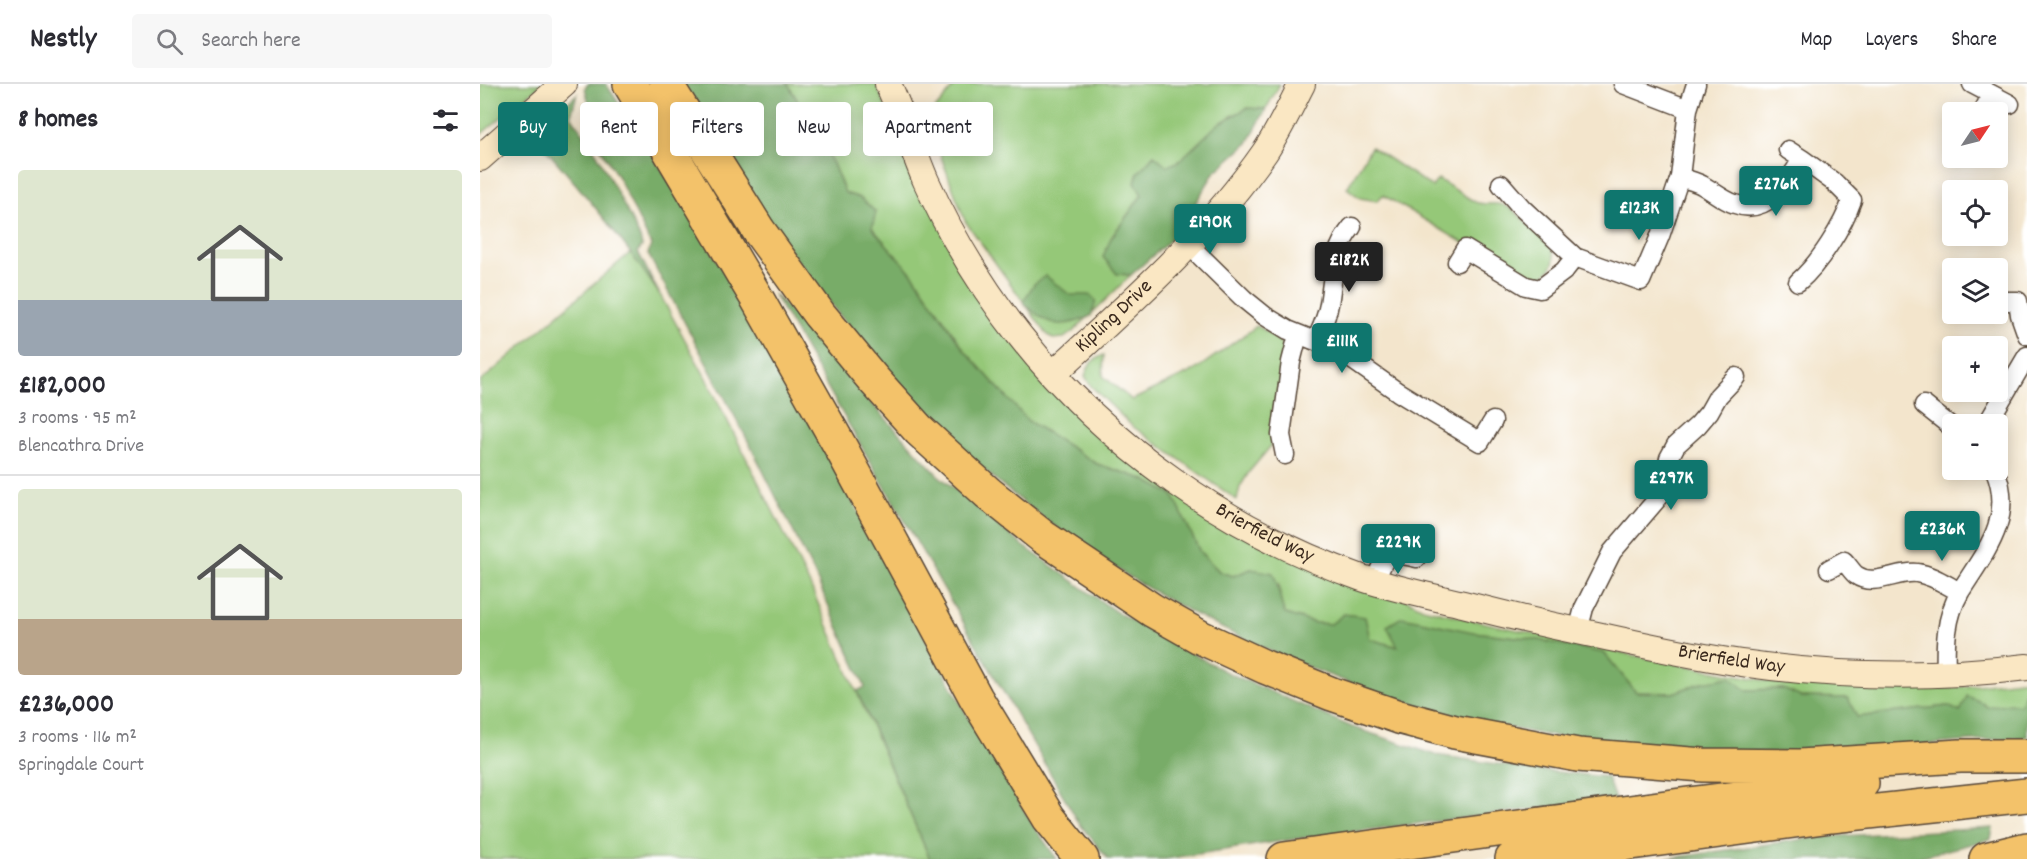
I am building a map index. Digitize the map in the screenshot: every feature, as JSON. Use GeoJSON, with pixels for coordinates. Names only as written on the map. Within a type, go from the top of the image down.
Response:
{"type":"FeatureCollection","features":[{"type":"Feature","properties":{"kind":"highway"},"geometry":{"type":"LineString","coordinates":[[630,84],[812,396],[976,698],[1049,818],[1082,859]]}},
{"type":"Feature","properties":{"kind":"highway"},"geometry":{"type":"LineString","coordinates":[[666,84],[759,231],[812,305],[873,379],[919,429],[988,493],[1043,537],[1152,610],[1200,637],[1303,683],[1399,717],[1455,732],[1578,755],[1704,765],[1800,766],[1960,756],[2027,756]]}},
{"type":"Feature","properties":{"kind":"highway"},"geometry":{"type":"LineString","coordinates":[[1284,859],[1688,804],[1960,773],[2027,763]]}},
{"type":"Feature","properties":{"kind":"highway"},"geometry":{"type":"LineString","coordinates":[[1512,859],[1831,816],[2027,795]]}},
{"type":"Feature","properties":{"kind":"highway"},"geometry":{"type":"LineString","coordinates":[[1986,859],[2027,849]]}},
{"type":"Feature","properties":{"kind":"street"},"geometry":{"type":"LineString","coordinates":[[480,158],[564,84]]}},
{"type":"Feature","properties":{"kind":"street","name":"Brierfield Way"},"geometry":{"type":"LineString","coordinates":[[888,84],[926,179],[968,261],[990,297],[1053,374],[1104,426],[1172,480],[1226,515],[1303,555],[1374,582],[1424,595],[1578,631],[1705,657],[1796,670],[1857,674],[1946,674],[2027,667]]}},
{"type":"Feature","properties":{"kind":"street","name":"Kipling Drive"},"geometry":{"type":"LineString","coordinates":[[1053,374],[1136,299],[1189,245],[1233,194],[1266,151],[1302,84]]}},
{"type":"Feature","properties":{"kind":"street"},"geometry":{"type":"LineString","coordinates":[[1623,84],[1688,109]]}},
{"type":"Feature","properties":{"kind":"street"},"geometry":{"type":"LineString","coordinates":[[1501,184],[1517,203],[1575,256],[1641,281],[1660,236],[1680,177],[1688,109],[1696,84]]}},
{"type":"Feature","properties":{"kind":"street"},"geometry":{"type":"LineString","coordinates":[[1972,84],[2010,104]]}},
{"type":"Feature","properties":{"kind":"street"},"geometry":{"type":"LineString","coordinates":[[1988,102],[1992,94]]}},
{"type":"Feature","properties":{"kind":"street"},"geometry":{"type":"LineString","coordinates":[[1680,177],[1701,184],[1733,204],[1746,207],[1759,206],[1772,199],[1784,187],[1795,155],[1835,183],[1852,200],[1848,213],[1812,270],[1798,282]]}},
{"type":"Feature","properties":{"kind":"street"},"geometry":{"type":"LineString","coordinates":[[1316,341],[1327,315],[1334,264],[1342,240],[1352,227]]}},
{"type":"Feature","properties":{"kind":"street"},"geometry":{"type":"LineString","coordinates":[[1189,245],[1244,299],[1265,316],[1298,335],[1316,341],[1351,359],[1398,392],[1480,442],[1492,421]]}},
{"type":"Feature","properties":{"kind":"street"},"geometry":{"type":"LineString","coordinates":[[1457,262],[1465,249],[1526,286],[1540,289],[1564,271],[1575,256]]}},
{"type":"Feature","properties":{"kind":"street"},"geometry":{"type":"LineString","coordinates":[[2008,301],[2018,302],[2027,335]]}},
{"type":"Feature","properties":{"kind":"street"},"geometry":{"type":"LineString","coordinates":[[1285,455],[1281,435],[1291,362],[1298,335]]}},
{"type":"Feature","properties":{"kind":"street"},"geometry":{"type":"LineString","coordinates":[[1993,414],[2027,356]]}},
{"type":"Feature","properties":{"kind":"street"},"geometry":{"type":"LineString","coordinates":[[1578,631],[1584,608],[1612,552],[1659,497],[1669,458],[1676,445],[1709,412],[1718,396],[1736,377]]}},
{"type":"Feature","properties":{"kind":"street"},"geometry":{"type":"LineString","coordinates":[[1924,405],[1942,419]]}},
{"type":"Feature","properties":{"kind":"street"},"geometry":{"type":"LineString","coordinates":[[1946,674],[1946,634],[1951,611],[1987,549],[2000,521],[2002,496],[1998,480]]}},
{"type":"Feature","properties":{"kind":"street"},"geometry":{"type":"LineString","coordinates":[[1374,582],[1386,558],[1391,554],[1417,558]]}},
{"type":"Feature","properties":{"kind":"street"},"geometry":{"type":"LineString","coordinates":[[1830,570],[1844,561],[1857,576],[1870,579],[1881,579],[1909,572],[1919,573],[1960,592]]}},
{"type":"Feature","properties":{"kind":"green space"},"geometry":{"type":"Polygon","coordinates":[[[480,84],[542,84],[520,102],[498,102],[498,120],[480,135],[480,84]]]}},
{"type":"Feature","properties":{"kind":"green space"},"geometry":{"type":"Polygon","coordinates":[[[588,84],[606,84],[618,102],[589,102],[585,88],[588,84]]]}},
{"type":"Feature","properties":{"kind":"green space"},"geometry":{"type":"Polygon","coordinates":[[[678,84],[788,84],[798,102],[776,102],[776,156],[828,156],[845,193],[860,198],[876,212],[872,228],[915,277],[965,351],[1028,421],[1097,464],[1143,479],[1173,495],[1200,552],[1220,572],[1233,576],[1251,569],[1273,573],[1285,614],[1315,623],[1331,624],[1344,614],[1365,617],[1370,639],[1398,647],[1387,626],[1402,617],[1473,632],[1534,639],[1604,653],[1636,692],[1673,693],[1703,682],[1730,677],[1746,690],[1783,689],[1801,697],[1848,698],[1857,717],[1948,706],[1960,712],[1967,696],[1987,707],[2010,703],[2020,705],[2027,688],[2027,737],[1870,749],[1752,753],[1619,745],[1526,731],[1465,718],[1387,695],[1310,668],[1235,635],[1163,597],[1093,554],[1027,506],[965,453],[895,381],[833,308],[766,219],[725,156],[764,156],[764,102],[690,102],[678,84]]]}},
{"type":"Feature","properties":{"kind":"green space"},"geometry":{"type":"Polygon","coordinates":[[[788,84],[876,84],[884,102],[863,102],[863,156],[906,156],[915,177],[1112,448],[1423,608],[1641,657],[1789,685],[1836,684],[1952,688],[2027,679],[2027,688],[2021,705],[1987,707],[1981,702],[1960,712],[1948,706],[1857,717],[1847,698],[1800,697],[1783,689],[1746,690],[1703,682],[1673,693],[1636,692],[1604,653],[1534,639],[1473,632],[1399,647],[1369,639],[1344,614],[1331,624],[1315,623],[1285,614],[1281,605],[1279,585],[1251,569],[1233,576],[1220,572],[1200,552],[1173,495],[1143,479],[1097,464],[1028,421],[965,351],[915,277],[872,228],[860,198],[845,193],[828,156],[851,156],[851,102],[798,102],[788,84]]]}},
{"type":"Feature","properties":{"kind":"green space"},"geometry":{"type":"Polygon","coordinates":[[[956,84],[1280,84],[1266,109],[1251,109],[1225,120],[1180,160],[1168,167],[1154,155],[1138,173],[1136,183],[1142,195],[1111,238],[1117,274],[1131,275],[1074,331],[1064,338],[1053,339],[1046,333],[965,221],[941,156],[993,156],[993,102],[941,102],[956,84]]]}},
{"type":"Feature","properties":{"kind":"green space"},"geometry":{"type":"Polygon","coordinates":[[[577,94],[571,115],[580,128],[580,156],[598,156],[640,238],[642,246],[638,252],[659,293],[599,212],[551,156],[568,156],[568,102],[577,94]]]}},
{"type":"Feature","properties":{"kind":"green space"},"geometry":{"type":"Polygon","coordinates":[[[1247,108],[1266,109],[1248,143],[1214,173],[1175,236],[1131,275],[1117,274],[1103,257],[1111,238],[1142,195],[1135,182],[1138,173],[1154,155],[1167,166],[1178,162],[1218,124],[1247,108]]]}},
{"type":"Feature","properties":{"kind":"green space"},"geometry":{"type":"Polygon","coordinates":[[[1371,147],[1432,187],[1438,179],[1475,202],[1499,204],[1511,208],[1536,231],[1553,251],[1554,258],[1547,273],[1537,280],[1524,279],[1383,195],[1377,201],[1360,198],[1347,188],[1371,147]]]}},
{"type":"Feature","properties":{"kind":"green space"},"geometry":{"type":"Polygon","coordinates":[[[605,156],[653,156],[686,206],[812,425],[967,715],[1033,825],[1057,859],[930,859],[857,691],[865,687],[814,573],[749,443],[648,254],[651,245],[605,156]]]}},
{"type":"Feature","properties":{"kind":"green space"},"geometry":{"type":"Polygon","coordinates":[[[631,252],[659,293],[705,376],[810,585],[930,859],[480,859],[480,382],[631,252]]]}},
{"type":"Feature","properties":{"kind":"green space"},"geometry":{"type":"Polygon","coordinates":[[[1046,276],[1070,295],[1090,295],[1096,301],[1091,316],[1071,323],[1054,323],[1039,316],[1023,302],[1034,284],[1046,276]]]}},
{"type":"Feature","properties":{"kind":"green space"},"geometry":{"type":"Polygon","coordinates":[[[773,293],[820,342],[863,394],[938,475],[1021,544],[1118,613],[1226,672],[1352,727],[1436,755],[1538,770],[1607,777],[1615,799],[1302,838],[1165,859],[1108,859],[1079,823],[773,293]]]}},
{"type":"Feature","properties":{"kind":"green space"},"geometry":{"type":"Polygon","coordinates":[[[1257,326],[1283,345],[1286,382],[1271,446],[1249,472],[1240,487],[1237,500],[1132,426],[1091,386],[1085,376],[1092,362],[1104,355],[1103,376],[1132,400],[1195,370],[1257,326]]]}},
{"type":"Feature","properties":{"kind":"green space"},"geometry":{"type":"Polygon","coordinates":[[[1993,828],[1991,839],[1912,859],[1664,859],[1819,837],[1993,828]]]}}]}
